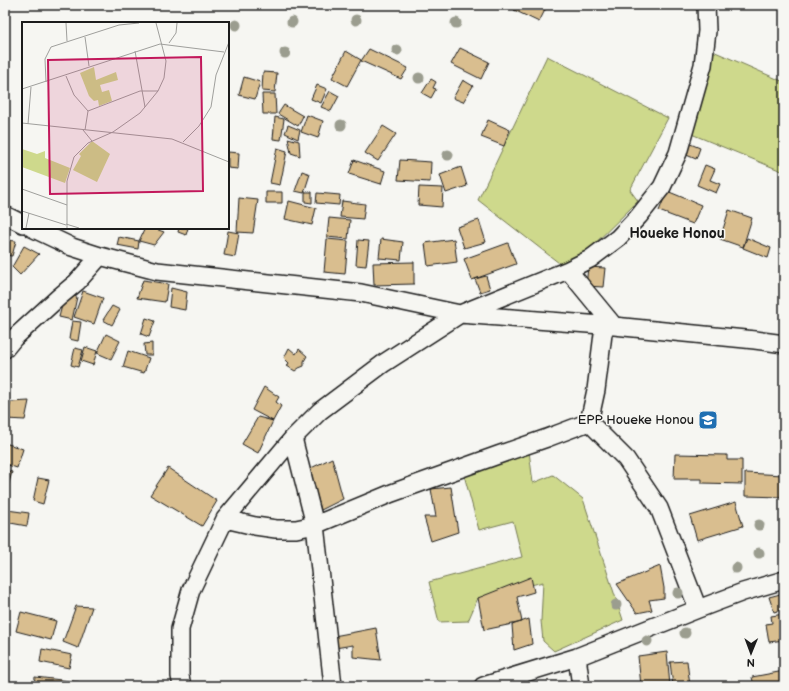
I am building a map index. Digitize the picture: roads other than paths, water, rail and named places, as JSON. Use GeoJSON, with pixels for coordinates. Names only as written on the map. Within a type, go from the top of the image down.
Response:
{"type":"FeatureCollection","features":[{"type":"Feature","properties":{"kind":"street"},"geometry":{"type":"LineString","coordinates":[[182,686],[180,676],[180,629],[191,590],[225,519],[293,438],[320,411],[384,363],[460,314],[568,270],[590,259],[618,238],[639,216],[662,187],[678,153],[703,65],[707,31],[706,5]]}},
{"type":"Feature","properties":{"kind":"street"},"geometry":{"type":"LineString","coordinates":[[5,215],[22,224]]}},
{"type":"Feature","properties":{"kind":"street"},"geometry":{"type":"LineString","coordinates":[[34,229],[72,247],[157,271],[361,293],[460,314],[609,326],[784,344]]}},
{"type":"Feature","properties":{"kind":"street"},"geometry":{"type":"LineString","coordinates":[[5,348],[14,338],[77,282],[100,256]]}},
{"type":"Feature","properties":{"kind":"street"},"geometry":{"type":"LineString","coordinates":[[568,270],[609,326],[589,422]]}},
{"type":"Feature","properties":{"kind":"street"},"geometry":{"type":"LineString","coordinates":[[225,519],[276,529],[296,529],[315,525],[392,493],[589,422]]}},
{"type":"Feature","properties":{"kind":"street"},"geometry":{"type":"LineString","coordinates":[[589,422],[626,459],[659,508],[698,609]]}},
{"type":"Feature","properties":{"kind":"street"},"geometry":{"type":"LineString","coordinates":[[293,438],[315,525],[333,686]]}},
{"type":"Feature","properties":{"kind":"street"},"geometry":{"type":"LineString","coordinates":[[483,686],[577,657],[743,592],[784,580]]}},
{"type":"Feature","properties":{"kind":"street"},"geometry":{"type":"LineString","coordinates":[[577,657],[581,686]]}},
{"type":"Feature","properties":{"kind":"place","name":"EPP Houeke Honou"},"geometry":{"type":"Point","coordinates":[708,420]}},
{"type":"Feature","properties":{"kind":"district","name":"Houeke Honou"},"geometry":{"type":"Point","coordinates":[677,233]}}]}
